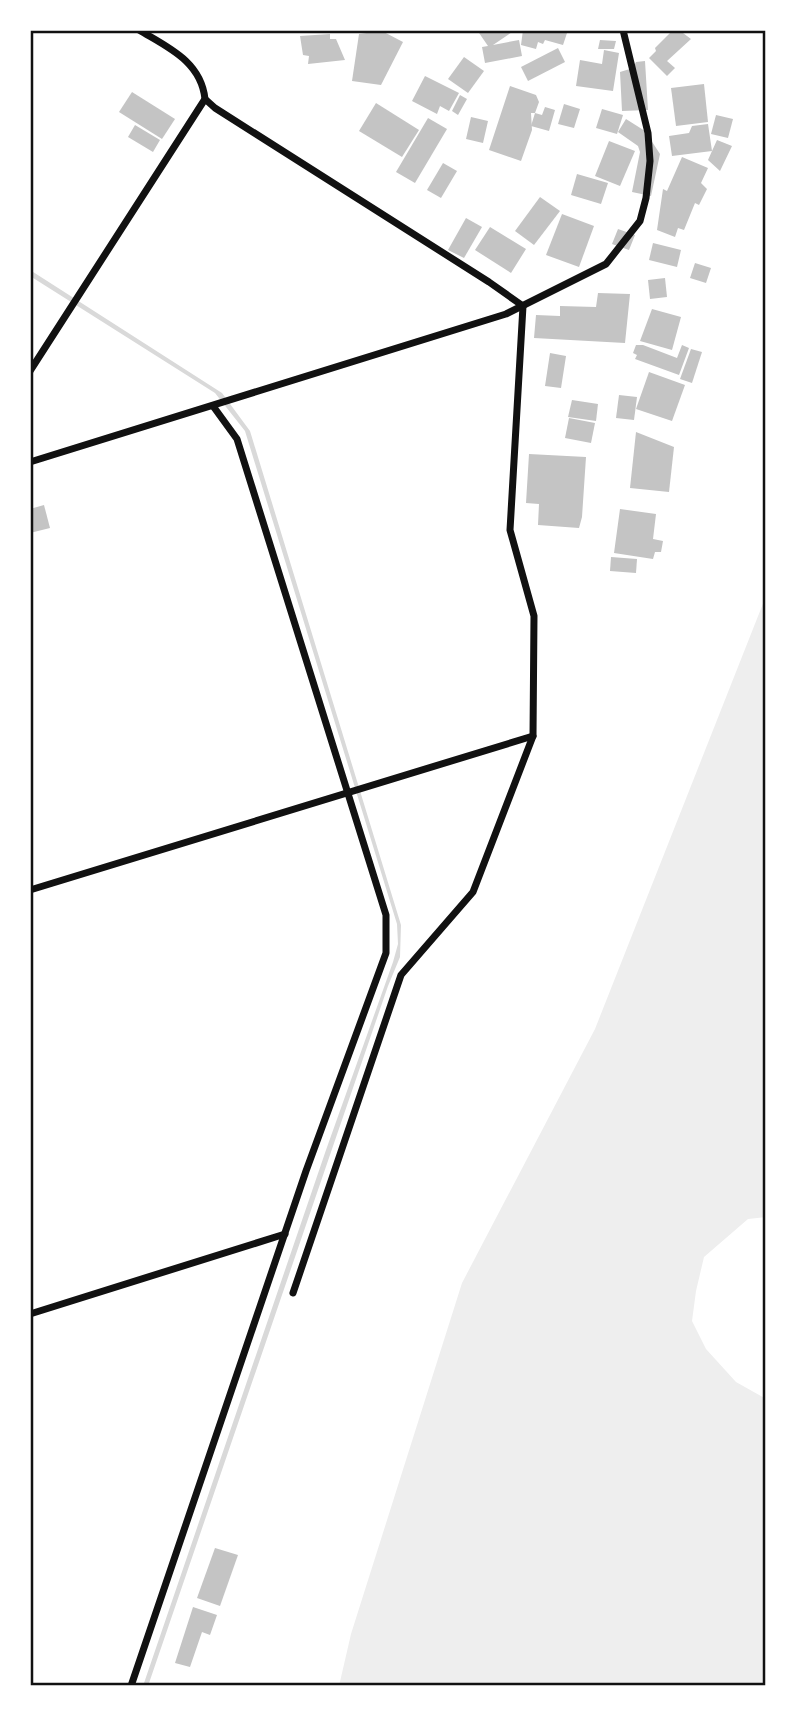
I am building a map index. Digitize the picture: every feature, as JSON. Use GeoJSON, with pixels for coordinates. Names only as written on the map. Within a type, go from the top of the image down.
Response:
{"type":"FeatureCollection","features":[{"type":"Feature","properties":{"kind":"street"},"geometry":{"type":"LineString","coordinates":[[30,371],[205,99],[203,84],[184,58],[138,30]]}},
{"type":"Feature","properties":{"kind":"street"},"geometry":{"type":"LineString","coordinates":[[30,462],[506,314],[606,264],[640,220],[646,198],[650,161],[649,133],[624,30]]}},
{"type":"Feature","properties":{"kind":"street"},"geometry":{"type":"LineString","coordinates":[[205,99],[523,306]]}},
{"type":"Feature","properties":{"kind":"street"},"geometry":{"type":"LineString","coordinates":[[293,1293],[401,975],[473,892],[533,736],[534,615],[510,530],[523,306]]}},
{"type":"Feature","properties":{"kind":"street"},"geometry":{"type":"LineString","coordinates":[[131,1686],[187,1515],[386,953],[386,915],[237,439],[213,406]]}},
{"type":"Feature","properties":{"kind":"street"},"geometry":{"type":"LineString","coordinates":[[30,890],[533,736]]}},
{"type":"Feature","properties":{"kind":"street"},"geometry":{"type":"LineString","coordinates":[[30,1314],[285,1234]]}},
{"type":"Feature","properties":{"kind":"shaded area"},"geometry":{"type":"Polygon","coordinates":[[[30,270],[222,393],[250,431],[401,925],[400,957],[148,1686],[143,1686],[393,962],[398,944],[397,924],[245,431],[215,393],[30,276],[30,270]]]}},
{"type":"Feature","properties":{"kind":"shaded area"},"geometry":{"type":"Polygon","coordinates":[[[766,596],[766,1217],[748,1219],[704,1257],[692,1321],[706,1349],[736,1382],[766,1399],[766,1686],[339,1686],[351,1634],[462,1283],[595,1029],[766,596]]]}},
{"type":"Feature","properties":{"kind":"building"},"geometry":{"type":"Polygon","coordinates":[[[477,30],[515,30],[493,45],[519,40],[522,56],[485,63],[482,47],[488,46],[477,30]]]}},
{"type":"Feature","properties":{"kind":"building"},"geometry":{"type":"Polygon","coordinates":[[[523,30],[568,30],[563,45],[545,40],[543,44],[538,42],[536,49],[521,45],[523,30]]]}},
{"type":"Feature","properties":{"kind":"building"},"geometry":{"type":"Polygon","coordinates":[[[673,30],[679,30],[691,39],[667,61],[675,68],[667,76],[649,58],[673,30]]]}},
{"type":"Feature","properties":{"kind":"building"},"geometry":{"type":"Polygon","coordinates":[[[382,31],[403,42],[381,85],[352,81],[359,34],[382,31]]]}},
{"type":"Feature","properties":{"kind":"building"},"geometry":{"type":"Polygon","coordinates":[[[330,34],[330,39],[336,39],[345,60],[308,64],[309,56],[303,55],[300,36],[330,34]]]}},
{"type":"Feature","properties":{"kind":"building"},"geometry":{"type":"Polygon","coordinates":[[[600,40],[616,41],[614,49],[598,49],[600,40]]]}},
{"type":"Feature","properties":{"kind":"building"},"geometry":{"type":"Polygon","coordinates":[[[558,48],[565,62],[528,81],[521,67],[558,48]]]}},
{"type":"Feature","properties":{"kind":"building"},"geometry":{"type":"Polygon","coordinates":[[[604,50],[619,53],[613,91],[576,86],[580,60],[602,64],[604,50]]]}},
{"type":"Feature","properties":{"kind":"building"},"geometry":{"type":"Polygon","coordinates":[[[464,57],[484,71],[468,93],[448,79],[464,57]]]}},
{"type":"Feature","properties":{"kind":"building"},"geometry":{"type":"Polygon","coordinates":[[[645,61],[648,110],[622,111],[620,72],[633,68],[636,62],[645,61]]]}},
{"type":"Feature","properties":{"kind":"building"},"geometry":{"type":"Polygon","coordinates":[[[425,76],[459,93],[449,111],[440,106],[437,114],[412,101],[425,76]]]}},
{"type":"Feature","properties":{"kind":"building"},"geometry":{"type":"Polygon","coordinates":[[[704,84],[708,122],[676,126],[671,88],[704,84]]]}},
{"type":"Feature","properties":{"kind":"building"},"geometry":{"type":"Polygon","coordinates":[[[510,86],[536,95],[539,102],[535,113],[531,113],[532,130],[521,161],[489,150],[510,86]]]}},
{"type":"Feature","properties":{"kind":"building"},"geometry":{"type":"Polygon","coordinates":[[[132,92],[175,119],[162,139],[119,112],[132,92]]]}},
{"type":"Feature","properties":{"kind":"building"},"geometry":{"type":"Polygon","coordinates":[[[460,95],[467,99],[458,115],[452,111],[460,95]]]}},
{"type":"Feature","properties":{"kind":"building"},"geometry":{"type":"Polygon","coordinates":[[[376,103],[419,130],[402,157],[359,131],[376,103]]]}},
{"type":"Feature","properties":{"kind":"building"},"geometry":{"type":"Polygon","coordinates":[[[564,104],[580,109],[574,128],[558,124],[564,104]]]}},
{"type":"Feature","properties":{"kind":"building"},"geometry":{"type":"Polygon","coordinates":[[[545,107],[555,110],[549,131],[531,126],[535,113],[542,115],[545,107]]]}},
{"type":"Feature","properties":{"kind":"building"},"geometry":{"type":"Polygon","coordinates":[[[602,109],[623,115],[617,134],[596,128],[602,109]]]}},
{"type":"Feature","properties":{"kind":"building"},"geometry":{"type":"Polygon","coordinates":[[[716,115],[733,119],[728,138],[711,134],[716,115]]]}},
{"type":"Feature","properties":{"kind":"building"},"geometry":{"type":"Polygon","coordinates":[[[471,117],[488,121],[483,143],[466,139],[471,117]]]}},
{"type":"Feature","properties":{"kind":"building"},"geometry":{"type":"Polygon","coordinates":[[[428,118],[447,129],[415,183],[396,172],[428,118]]]}},
{"type":"Feature","properties":{"kind":"building"},"geometry":{"type":"Polygon","coordinates":[[[626,119],[645,131],[660,154],[651,196],[632,192],[640,152],[638,146],[618,132],[626,119]]]}},
{"type":"Feature","properties":{"kind":"building"},"geometry":{"type":"Polygon","coordinates":[[[708,124],[712,151],[672,156],[669,136],[689,133],[692,126],[708,124]]]}},
{"type":"Feature","properties":{"kind":"building"},"geometry":{"type":"Polygon","coordinates":[[[135,125],[160,140],[153,152],[128,137],[135,125]]]}},
{"type":"Feature","properties":{"kind":"building"},"geometry":{"type":"Polygon","coordinates":[[[717,140],[732,146],[720,171],[708,160],[717,140]]]}},
{"type":"Feature","properties":{"kind":"building"},"geometry":{"type":"Polygon","coordinates":[[[609,141],[635,151],[620,186],[595,176],[609,141]]]}},
{"type":"Feature","properties":{"kind":"building"},"geometry":{"type":"Polygon","coordinates":[[[682,157],[708,168],[701,183],[707,189],[699,205],[695,203],[684,230],[678,228],[675,237],[657,230],[663,189],[667,191],[682,157]]]}},
{"type":"Feature","properties":{"kind":"building"},"geometry":{"type":"Polygon","coordinates":[[[443,163],[457,171],[441,198],[427,190],[443,163]]]}},
{"type":"Feature","properties":{"kind":"building"},"geometry":{"type":"Polygon","coordinates":[[[577,174],[608,183],[601,204],[571,195],[577,174]]]}},
{"type":"Feature","properties":{"kind":"building"},"geometry":{"type":"Polygon","coordinates":[[[540,197],[560,211],[534,245],[515,231],[540,197]]]}},
{"type":"Feature","properties":{"kind":"building"},"geometry":{"type":"Polygon","coordinates":[[[562,214],[594,226],[579,267],[546,255],[562,214]]]}},
{"type":"Feature","properties":{"kind":"building"},"geometry":{"type":"Polygon","coordinates":[[[466,218],[482,227],[464,258],[448,250],[466,218]]]}},
{"type":"Feature","properties":{"kind":"building"},"geometry":{"type":"Polygon","coordinates":[[[490,227],[526,249],[511,273],[475,250],[490,227]]]}},
{"type":"Feature","properties":{"kind":"building"},"geometry":{"type":"Polygon","coordinates":[[[618,229],[635,235],[629,250],[612,244],[618,229]]]}},
{"type":"Feature","properties":{"kind":"building"},"geometry":{"type":"Polygon","coordinates":[[[653,243],[681,250],[677,267],[649,260],[653,243]]]}},
{"type":"Feature","properties":{"kind":"building"},"geometry":{"type":"Polygon","coordinates":[[[695,263],[711,268],[706,283],[690,278],[695,263]]]}},
{"type":"Feature","properties":{"kind":"building"},"geometry":{"type":"Polygon","coordinates":[[[665,278],[667,297],[650,299],[648,280],[665,278]]]}},
{"type":"Feature","properties":{"kind":"building"},"geometry":{"type":"Polygon","coordinates":[[[598,293],[630,294],[625,343],[534,338],[536,315],[560,316],[560,306],[596,307],[598,293]]]}},
{"type":"Feature","properties":{"kind":"building"},"geometry":{"type":"Polygon","coordinates":[[[652,309],[681,317],[672,350],[640,341],[652,309]]]}},
{"type":"Feature","properties":{"kind":"building"},"geometry":{"type":"Polygon","coordinates":[[[636,345],[643,345],[677,358],[682,345],[689,348],[679,375],[635,359],[637,355],[633,353],[636,345]]]}},
{"type":"Feature","properties":{"kind":"building"},"geometry":{"type":"Polygon","coordinates":[[[691,349],[702,352],[692,383],[680,379],[691,349]]]}},
{"type":"Feature","properties":{"kind":"building"},"geometry":{"type":"Polygon","coordinates":[[[550,353],[566,356],[561,388],[545,386],[550,353]]]}},
{"type":"Feature","properties":{"kind":"building"},"geometry":{"type":"Polygon","coordinates":[[[649,372],[685,385],[672,421],[636,409],[649,372]]]}},
{"type":"Feature","properties":{"kind":"building"},"geometry":{"type":"Polygon","coordinates":[[[619,395],[637,397],[634,420],[616,418],[619,395]]]}},
{"type":"Feature","properties":{"kind":"building"},"geometry":{"type":"Polygon","coordinates":[[[572,400],[598,404],[596,421],[568,417],[572,400]]]}},
{"type":"Feature","properties":{"kind":"building"},"geometry":{"type":"Polygon","coordinates":[[[569,418],[595,423],[591,443],[565,438],[569,418]]]}},
{"type":"Feature","properties":{"kind":"building"},"geometry":{"type":"Polygon","coordinates":[[[636,432],[674,447],[669,492],[630,488],[636,432]]]}},
{"type":"Feature","properties":{"kind":"building"},"geometry":{"type":"Polygon","coordinates":[[[529,454],[586,457],[579,528],[538,525],[539,504],[526,503],[529,454]]]}},
{"type":"Feature","properties":{"kind":"building"},"geometry":{"type":"Polygon","coordinates":[[[44,505],[50,528],[30,533],[30,509],[44,505]]]}},
{"type":"Feature","properties":{"kind":"building"},"geometry":{"type":"Polygon","coordinates":[[[620,509],[656,514],[653,539],[663,541],[661,552],[655,552],[653,559],[614,553],[620,509]]]}},
{"type":"Feature","properties":{"kind":"building"},"geometry":{"type":"Polygon","coordinates":[[[611,557],[637,559],[636,573],[610,571],[611,557]]]}},
{"type":"Feature","properties":{"kind":"building"},"geometry":{"type":"Polygon","coordinates":[[[215,1548],[238,1555],[220,1606],[197,1598],[215,1548]]]}},
{"type":"Feature","properties":{"kind":"building"},"geometry":{"type":"Polygon","coordinates":[[[193,1607],[217,1615],[210,1635],[202,1632],[190,1667],[175,1663],[193,1607]]]}}]}
